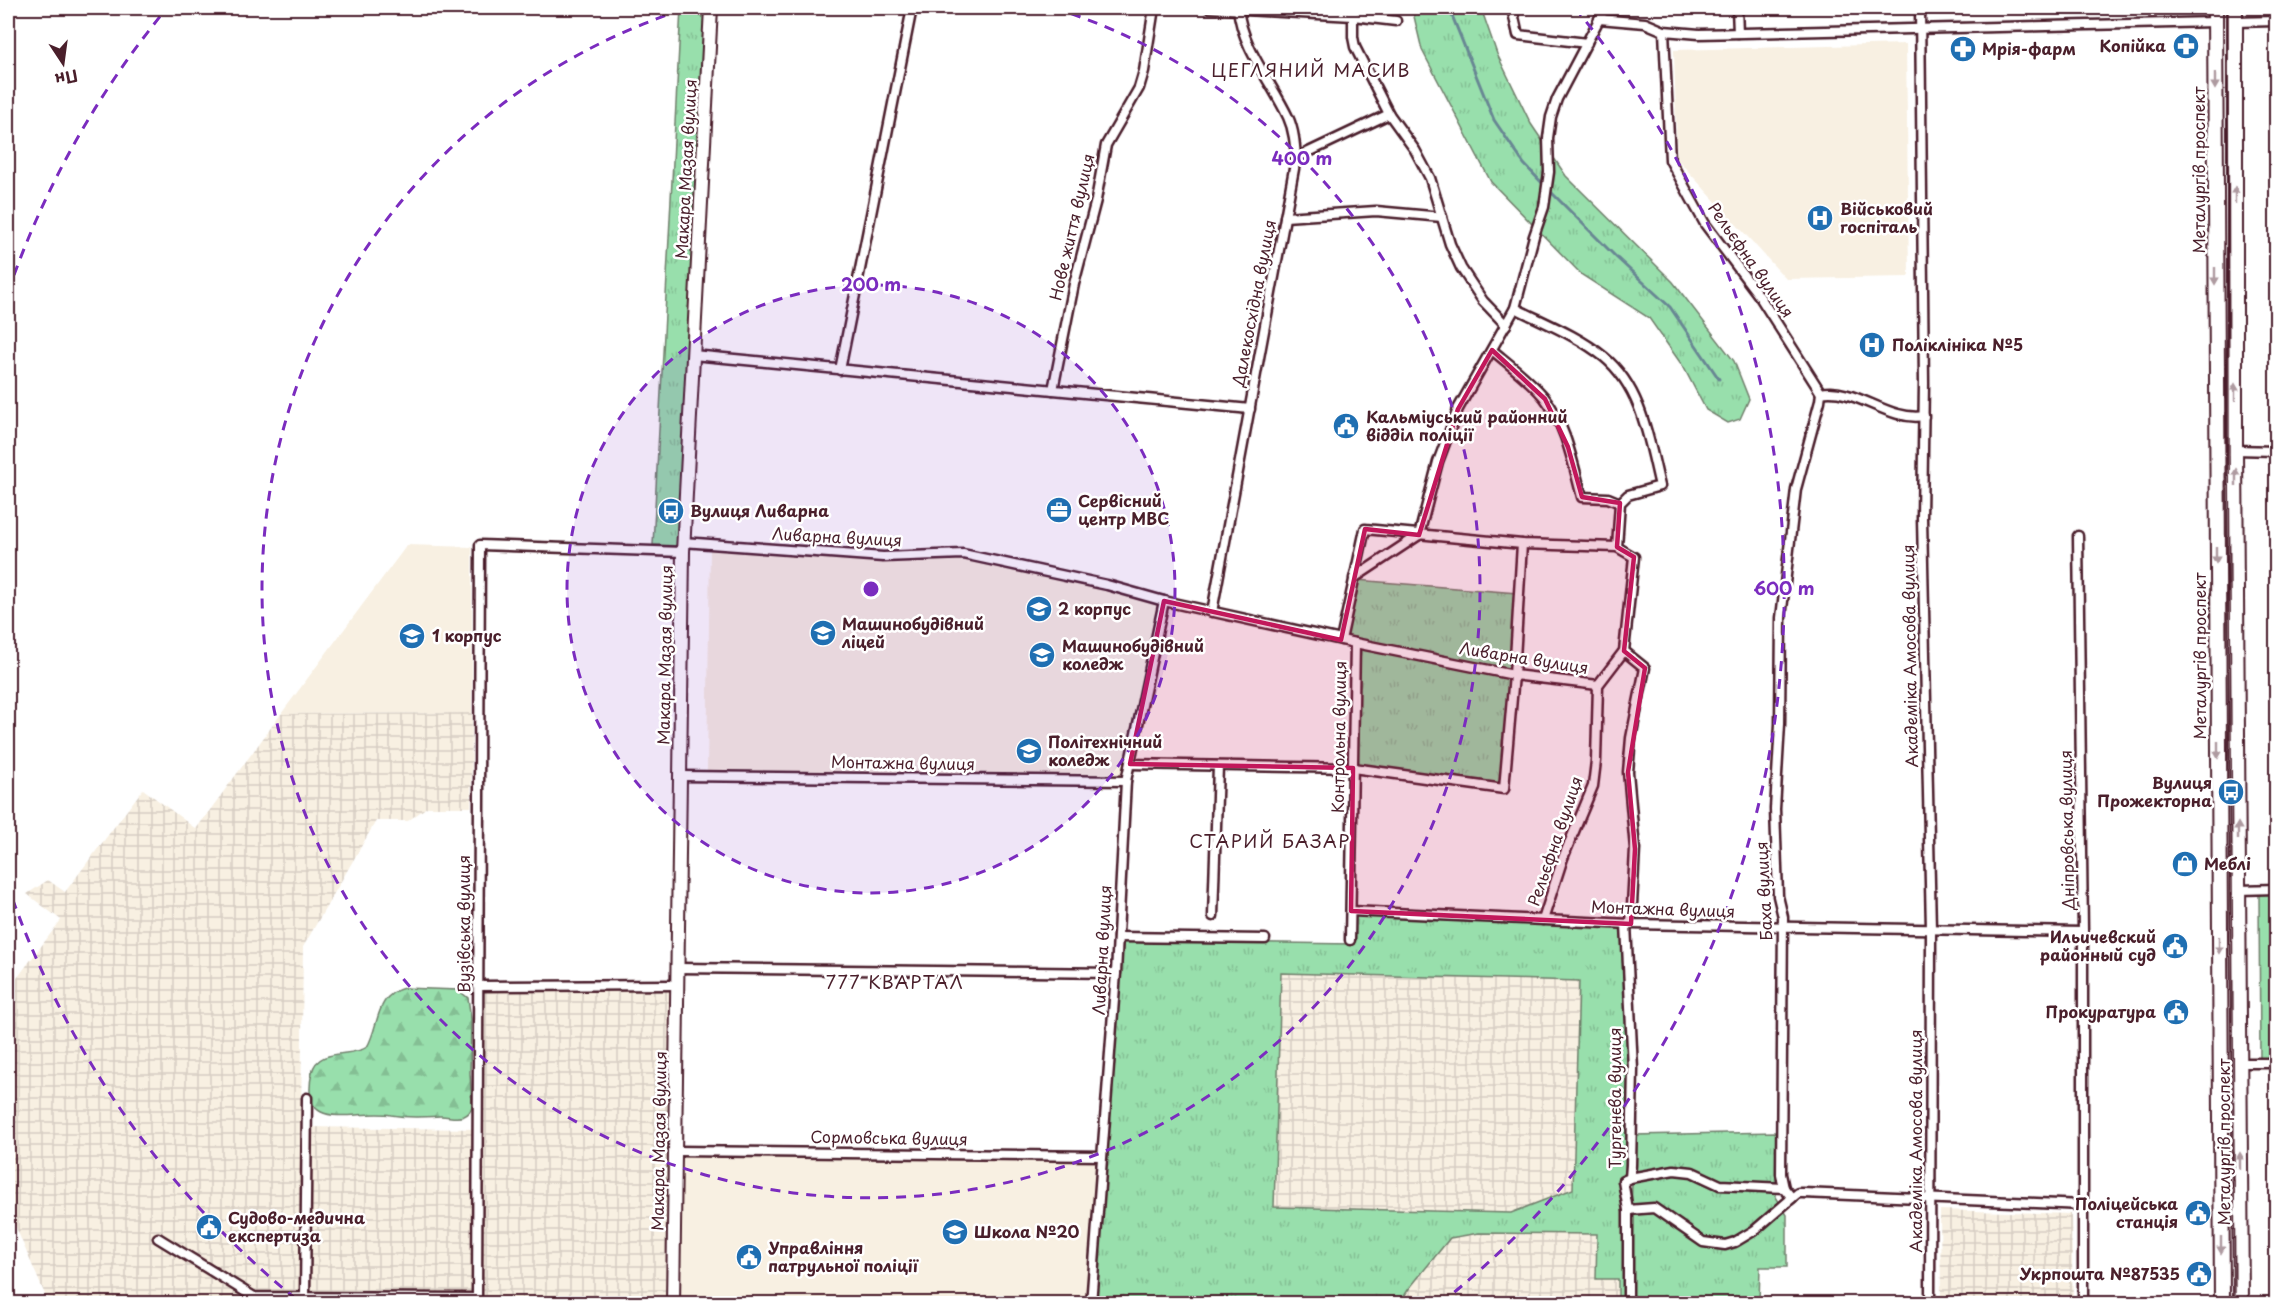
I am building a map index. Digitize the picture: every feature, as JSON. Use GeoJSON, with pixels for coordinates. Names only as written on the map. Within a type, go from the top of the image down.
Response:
{"type":"FeatureCollection","features":[{"type":"Feature","properties":{"kind":"main road","name":"Макара Мазая вулиця"},"geometry":{"type":"LineString","coordinates":[[673,1304],[683,547],[711,8]]}},
{"type":"Feature","properties":{"kind":"main road","name":"Металургів проспект"},"geometry":{"type":"LineString","coordinates":[[2214,8],[2222,1304]]}},
{"type":"Feature","properties":{"kind":"main road","name":"Металургів проспект"},"geometry":{"type":"LineString","coordinates":[[2235,15],[2235,450],[2241,1304]]}},
{"type":"Feature","properties":{"kind":"main road"},"geometry":{"type":"LineString","coordinates":[[2215,22],[2235,15]]}},
{"type":"Feature","properties":{"kind":"main road"},"geometry":{"type":"LineString","coordinates":[[2215,450],[2235,450]]}},
{"type":"Feature","properties":{"kind":"main road"},"geometry":{"type":"LineString","coordinates":[[2219,890],[2239,890]]}},
{"type":"Feature","properties":{"kind":"main road"},"geometry":{"type":"LineString","coordinates":[[2220,1064],[2240,1064]]}},
{"type":"Feature","properties":{"kind":"street"},"geometry":{"type":"LineString","coordinates":[[840,370],[912,8]]}},
{"type":"Feature","properties":{"kind":"street","name":"Нове життя вулиця"},"geometry":{"type":"LineString","coordinates":[[1053,390],[1074,284],[1096,200],[1106,145],[1139,88],[1154,8]]}},
{"type":"Feature","properties":{"kind":"street"},"geometry":{"type":"LineString","coordinates":[[1209,8],[1353,12],[1396,21]]}},
{"type":"Feature","properties":{"kind":"street"},"geometry":{"type":"LineString","coordinates":[[1512,8],[1518,34],[1587,43]]}},
{"type":"Feature","properties":{"kind":"street"},"geometry":{"type":"LineString","coordinates":[[1419,534],[1438,462],[1458,409],[1515,308],[1544,207],[1549,172],[1548,138],[1551,117],[1557,99],[1605,8]]}},
{"type":"Feature","properties":{"kind":"street"},"geometry":{"type":"LineString","coordinates":[[1737,8],[1738,33]]}},
{"type":"Feature","properties":{"kind":"street","name":"Академіка Амосова вулиця"},"geometry":{"type":"LineString","coordinates":[[1920,8],[1924,416],[1922,518],[1931,929],[1930,1304]]}},
{"type":"Feature","properties":{"kind":"street","name":"Далекосхідна вулиця"},"geometry":{"type":"LineString","coordinates":[[1212,612],[1296,158],[1295,140],[1288,119],[1244,37],[1238,9]]}},
{"type":"Feature","properties":{"kind":"street"},"geometry":{"type":"LineString","coordinates":[[1353,12],[1355,47],[1389,114],[1420,159],[1430,178],[1450,244],[1461,268],[1483,301],[1506,325]]}},
{"type":"Feature","properties":{"kind":"street"},"geometry":{"type":"LineString","coordinates":[[2235,15],[2277,21]]}},
{"type":"Feature","properties":{"kind":"street"},"geometry":{"type":"LineString","coordinates":[[1599,19],[1645,23],[1664,31],[1689,33],[2215,22]]}},
{"type":"Feature","properties":{"kind":"street","name":"Рельєфна вулиця"},"geometry":{"type":"LineString","coordinates":[[1664,31],[1670,160],[1704,224],[1760,297],[1821,393]]}},
{"type":"Feature","properties":{"kind":"street"},"geometry":{"type":"LineString","coordinates":[[1296,158],[1389,114]]}},
{"type":"Feature","properties":{"kind":"street"},"geometry":{"type":"LineString","coordinates":[[1286,217],[1376,211],[1442,217]]}},
{"type":"Feature","properties":{"kind":"street"},"geometry":{"type":"LineString","coordinates":[[1515,308],[1581,341],[1605,357],[1634,395],[1644,422],[1660,486],[1639,490],[1628,495],[1620,503],[1617,547]]}},
{"type":"Feature","properties":{"kind":"street"},"geometry":{"type":"LineString","coordinates":[[1492,350],[1528,380],[1545,399],[1557,418],[1582,497],[1608,498],[1620,503]]}},
{"type":"Feature","properties":{"kind":"street"},"geometry":{"type":"LineString","coordinates":[[693,355],[1250,410]]}},
{"type":"Feature","properties":{"kind":"street"},"geometry":{"type":"LineString","coordinates":[[1821,393],[1835,391],[1908,418],[1924,416]]}},
{"type":"Feature","properties":{"kind":"street","name":"Баха вулиця"},"geometry":{"type":"LineString","coordinates":[[1784,1188],[1781,1174],[1782,911],[1778,896],[1775,809],[1780,724],[1781,618],[1796,489],[1821,393]]}},
{"type":"Feature","properties":{"kind":"street"},"geometry":{"type":"LineString","coordinates":[[2235,450],[2277,451]]}},
{"type":"Feature","properties":{"kind":"street","name":"Контрольна вулиця"},"geometry":{"type":"LineString","coordinates":[[1341,640],[1365,529],[1419,534]]}},
{"type":"Feature","properties":{"kind":"street"},"geometry":{"type":"LineString","coordinates":[[1354,578],[1419,534],[1522,544],[1617,547],[1634,557],[1624,651],[1598,685]]}},
{"type":"Feature","properties":{"kind":"street","name":"Дніпровська вулиця"},"geometry":{"type":"LineString","coordinates":[[2078,536],[2083,932],[2083,1304]]}},
{"type":"Feature","properties":{"kind":"street"},"geometry":{"type":"LineString","coordinates":[[1130,764],[1353,768],[1504,789],[1522,544]]}},
{"type":"Feature","properties":{"kind":"street","name":"Ливарна вулиця"},"geometry":{"type":"LineString","coordinates":[[480,545],[683,547],[883,556],[963,554],[1355,643],[1514,675],[1598,685]]}},
{"type":"Feature","properties":{"kind":"street","name":"Вузівська вулиця"},"geometry":{"type":"LineString","coordinates":[[477,1301],[480,545]]}},
{"type":"Feature","properties":{"kind":"street","name":"Ливарна вулиця"},"geometry":{"type":"LineString","coordinates":[[1091,1304],[1116,973],[1126,781],[1164,601]]}},
{"type":"Feature","properties":{"kind":"street","name":"Контрольна вулиця"},"geometry":{"type":"LineString","coordinates":[[1350,940],[1355,643]]}},
{"type":"Feature","properties":{"kind":"street"},"geometry":{"type":"LineString","coordinates":[[1624,651],[1645,668],[1631,738],[1628,772],[1635,849],[1628,924]]}},
{"type":"Feature","properties":{"kind":"street","name":"Рельєфна вулиця"},"geometry":{"type":"LineString","coordinates":[[1543,920],[1563,858],[1593,786],[1598,685]]}},
{"type":"Feature","properties":{"kind":"street"},"geometry":{"type":"LineString","coordinates":[[1213,916],[1218,766]]}},
{"type":"Feature","properties":{"kind":"street","name":"Монтажна вулиця"},"geometry":{"type":"LineString","coordinates":[[680,776],[1126,781]]}},
{"type":"Feature","properties":{"kind":"street"},"geometry":{"type":"LineString","coordinates":[[2239,890],[2277,889]]}},
{"type":"Feature","properties":{"kind":"street","name":"Монтажна вулиця"},"geometry":{"type":"LineString","coordinates":[[1351,911],[1628,924],[2083,932]]}},
{"type":"Feature","properties":{"kind":"street","name":"Тургенєва вулиця"},"geometry":{"type":"LineString","coordinates":[[1628,924],[1633,1069],[1630,1178],[1623,1181],[1628,1210],[1628,1304]]}},
{"type":"Feature","properties":{"kind":"street"},"geometry":{"type":"LineString","coordinates":[[1118,937],[1265,939]]}},
{"type":"Feature","properties":{"kind":"street"},"geometry":{"type":"LineString","coordinates":[[677,968],[1116,973]]}},
{"type":"Feature","properties":{"kind":"street"},"geometry":{"type":"LineString","coordinates":[[478,986],[677,985]]}},
{"type":"Feature","properties":{"kind":"street"},"geometry":{"type":"LineString","coordinates":[[2240,1064],[2277,1063]]}},
{"type":"Feature","properties":{"kind":"street"},"geometry":{"type":"LineString","coordinates":[[305,1298],[307,1098]]}},
{"type":"Feature","properties":{"kind":"street","name":"Сормовська вулиця"},"geometry":{"type":"LineString","coordinates":[[675,1151],[1102,1155]]}},
{"type":"Feature","properties":{"kind":"street"},"geometry":{"type":"LineString","coordinates":[[1630,1178],[1674,1170],[1692,1172],[1720,1185],[1784,1188],[1792,1198]]}},
{"type":"Feature","properties":{"kind":"street"},"geometry":{"type":"LineString","coordinates":[[1628,1210],[1654,1208],[1703,1242],[1725,1245],[1755,1230],[1798,1193],[2083,1204]]}},
{"type":"Feature","properties":{"kind":"street"},"geometry":{"type":"LineString","coordinates":[[158,1238],[254,1297],[282,1301],[305,1298],[477,1301]]}},
{"type":"Feature","properties":{"kind":"highlighted area"},"geometry":{"type":"Polygon","coordinates":[[[1492,350],[1545,399],[1568,447],[1582,497],[1620,503],[1617,547],[1634,557],[1624,651],[1645,668],[1628,772],[1635,849],[1631,924],[1351,911],[1353,768],[1130,764],[1164,601],[1341,640],[1365,529],[1419,535],[1458,409],[1492,350]]]}},
{"type":"Feature","properties":{"kind":"shaded area","name":"Військовий госпіталь"},"geometry":{"type":"Polygon","coordinates":[[[1906,44],[1909,277],[1786,279],[1677,159],[1674,50],[1906,44]]]}},
{"type":"Feature","properties":{"kind":"shaded area"},"geometry":{"type":"Polygon","coordinates":[[[407,545],[472,547],[472,713],[281,714],[407,545]]]}},
{"type":"Feature","properties":{"kind":"shaded area"},"geometry":{"type":"Polygon","coordinates":[[[710,549],[882,561],[963,559],[1106,589],[1158,605],[1122,777],[707,772],[710,549]]]}},
{"type":"Feature","properties":{"kind":"shaded area"},"geometry":{"type":"Polygon","coordinates":[[[472,713],[471,807],[427,807],[408,821],[376,821],[303,947],[301,1127],[483,1129],[484,991],[674,990],[670,1303],[62,1304],[46,1297],[8,1209],[8,990],[61,920],[27,894],[48,880],[65,892],[143,789],[196,829],[281,714],[472,713]]]}},
{"type":"Feature","properties":{"kind":"shaded area"},"geometry":{"type":"Polygon","coordinates":[[[1280,973],[1579,981],[1573,1189],[1511,1213],[1274,1207],[1280,973]]]}},
{"type":"Feature","properties":{"kind":"shaded area","name":"Школа №20"},"geometry":{"type":"Polygon","coordinates":[[[678,1156],[1097,1161],[1086,1303],[676,1304],[678,1156]]]}},
{"type":"Feature","properties":{"kind":"shaded area"},"geometry":{"type":"Polygon","coordinates":[[[1940,1210],[2071,1214],[2073,1303],[1941,1303],[1940,1210]]]}},
{"type":"Feature","properties":{"kind":"shaded area"},"geometry":{"type":"Polygon","coordinates":[[[1479,1233],[1597,1234],[1618,1279],[1618,1303],[1400,1304],[1408,1290],[1450,1238],[1479,1233]]]}},
{"type":"Feature","properties":{"kind":"green space"},"geometry":{"type":"Polygon","coordinates":[[[681,8],[708,8],[680,546],[653,545],[681,8]]]}},
{"type":"Feature","properties":{"kind":"green space"},"geometry":{"type":"Polygon","coordinates":[[[1412,8],[1481,8],[1497,54],[1531,124],[1566,176],[1673,282],[1734,361],[1749,399],[1740,419],[1728,423],[1706,410],[1684,368],[1649,318],[1582,275],[1491,182],[1422,50],[1412,8]]]}},
{"type":"Feature","properties":{"kind":"green space"},"geometry":{"type":"Polygon","coordinates":[[[2008,8],[2192,8],[2011,12],[2008,8]]]}},
{"type":"Feature","properties":{"kind":"green space"},"geometry":{"type":"Polygon","coordinates":[[[1356,580],[1517,593],[1512,672],[1344,638],[1356,580]]]}},
{"type":"Feature","properties":{"kind":"green space"},"geometry":{"type":"Polygon","coordinates":[[[1358,646],[1512,677],[1502,786],[1356,766],[1358,646]]]}},
{"type":"Feature","properties":{"kind":"green space"},"geometry":{"type":"Polygon","coordinates":[[[2259,891],[2276,891],[2276,1061],[2260,1061],[2259,891]]]}},
{"type":"Feature","properties":{"kind":"green space"},"geometry":{"type":"Polygon","coordinates":[[[1355,915],[1622,928],[1628,1068],[1624,1303],[1618,1303],[1618,1279],[1596,1279],[1597,1234],[1479,1233],[1450,1238],[1400,1303],[1096,1304],[1123,941],[1354,944],[1355,915]],[[1281,973],[1274,1207],[1511,1213],[1573,1189],[1579,981],[1281,973]]]}},
{"type":"Feature","properties":{"kind":"green space"},"geometry":{"type":"Polygon","coordinates":[[[404,988],[458,990],[468,998],[471,1019],[472,1106],[470,1112],[456,1117],[410,1117],[377,1114],[334,1115],[322,1112],[314,1105],[310,1092],[315,1064],[328,1056],[367,1047],[383,1004],[388,997],[404,988]]]}},
{"type":"Feature","properties":{"kind":"green space"},"geometry":{"type":"Polygon","coordinates":[[[1776,1132],[1776,1197],[1787,1215],[1787,1267],[1760,1267],[1759,1303],[1632,1304],[1631,1210],[1634,1135],[1776,1132]]]}},
{"type":"Feature","properties":{"kind":"green space"},"geometry":{"type":"Polygon","coordinates":[[[289,1302],[474,1302],[474,1304],[287,1304],[289,1302]]]}},
{"type":"Feature","properties":{"kind":"waterway"},"geometry":{"type":"LineString","coordinates":[[1449,8],[1494,120],[1524,164],[1544,185]]}},
{"type":"Feature","properties":{"kind":"waterway"},"geometry":{"type":"LineString","coordinates":[[1549,190],[1670,307],[1719,379]]}},
{"type":"Feature","properties":{"kind":"tram line"},"geometry":{"type":"LineString","coordinates":[[2228,8],[2235,1304]]}},
{"type":"Feature","properties":{"kind":"place","name":"Копійка"},"geometry":{"type":"Point","coordinates":[2186,46]}},
{"type":"Feature","properties":{"kind":"place","name":"Мрія-фарм"},"geometry":{"type":"Point","coordinates":[1963,49]}},
{"type":"Feature","properties":{"kind":"place","name":"Військовий госпіталь"},"geometry":{"type":"Point","coordinates":[1820,218]}},
{"type":"Feature","properties":{"kind":"place","name":"Поліклініка №5"},"geometry":{"type":"Point","coordinates":[1872,345]}},
{"type":"Feature","properties":{"kind":"place","name":"Кальміуський районний відділ поліції"},"geometry":{"type":"Point","coordinates":[1346,426]}},
{"type":"Feature","properties":{"kind":"place","name":"Сервісний центр МВС"},"geometry":{"type":"Point","coordinates":[1059,510]}},
{"type":"Feature","properties":{"kind":"place","name":"Вулиця Ливарна"},"geometry":{"type":"Point","coordinates":[671,511]}},
{"type":"Feature","properties":{"kind":"place","name":"2 корпус"},"geometry":{"type":"Point","coordinates":[1039,609]}},
{"type":"Feature","properties":{"kind":"place","name":"Машинобудівний ліцей"},"geometry":{"type":"Point","coordinates":[823,633]}},
{"type":"Feature","properties":{"kind":"place","name":"1 корпус"},"geometry":{"type":"Point","coordinates":[412,636]}},
{"type":"Feature","properties":{"kind":"place","name":"Машинобудівний коледж"},"geometry":{"type":"Point","coordinates":[1042,655]}},
{"type":"Feature","properties":{"kind":"place","name":"Політехнічний коледж"},"geometry":{"type":"Point","coordinates":[1029,751]}},
{"type":"Feature","properties":{"kind":"place","name":"Вулиця Прожекторна"},"geometry":{"type":"Point","coordinates":[2231,792]}},
{"type":"Feature","properties":{"kind":"place","name":"Меблі"},"geometry":{"type":"Point","coordinates":[2185,864]}},
{"type":"Feature","properties":{"kind":"place","name":"Ильичевский районный суд"},"geometry":{"type":"Point","coordinates":[2175,946]}},
{"type":"Feature","properties":{"kind":"place","name":"Прокуратура"},"geometry":{"type":"Point","coordinates":[2176,1012]}},
{"type":"Feature","properties":{"kind":"place","name":"Поліцейська станція"},"geometry":{"type":"Point","coordinates":[2198,1213]}},
{"type":"Feature","properties":{"kind":"place","name":"Судово-медична експертиза"},"geometry":{"type":"Point","coordinates":[209,1227]}},
{"type":"Feature","properties":{"kind":"place","name":"Школа №20"},"geometry":{"type":"Point","coordinates":[955,1232]}},
{"type":"Feature","properties":{"kind":"place","name":"Управління патрульної поліції"},"geometry":{"type":"Point","coordinates":[749,1257]}},
{"type":"Feature","properties":{"kind":"place","name":"Укрпошта №87535"},"geometry":{"type":"Point","coordinates":[2199,1274]}},
{"type":"Feature","properties":{"kind":"district","name":"ЦЕГЛЯНИЙ МАСИВ"},"geometry":{"type":"Point","coordinates":[1311,71]}},
{"type":"Feature","properties":{"kind":"district","name":"СТАРИЙ БАЗАР"},"geometry":{"type":"Point","coordinates":[1270,842]}},
{"type":"Feature","properties":{"kind":"district","name":"777 КВАРТАЛ"},"geometry":{"type":"Point","coordinates":[895,983]}}]}
